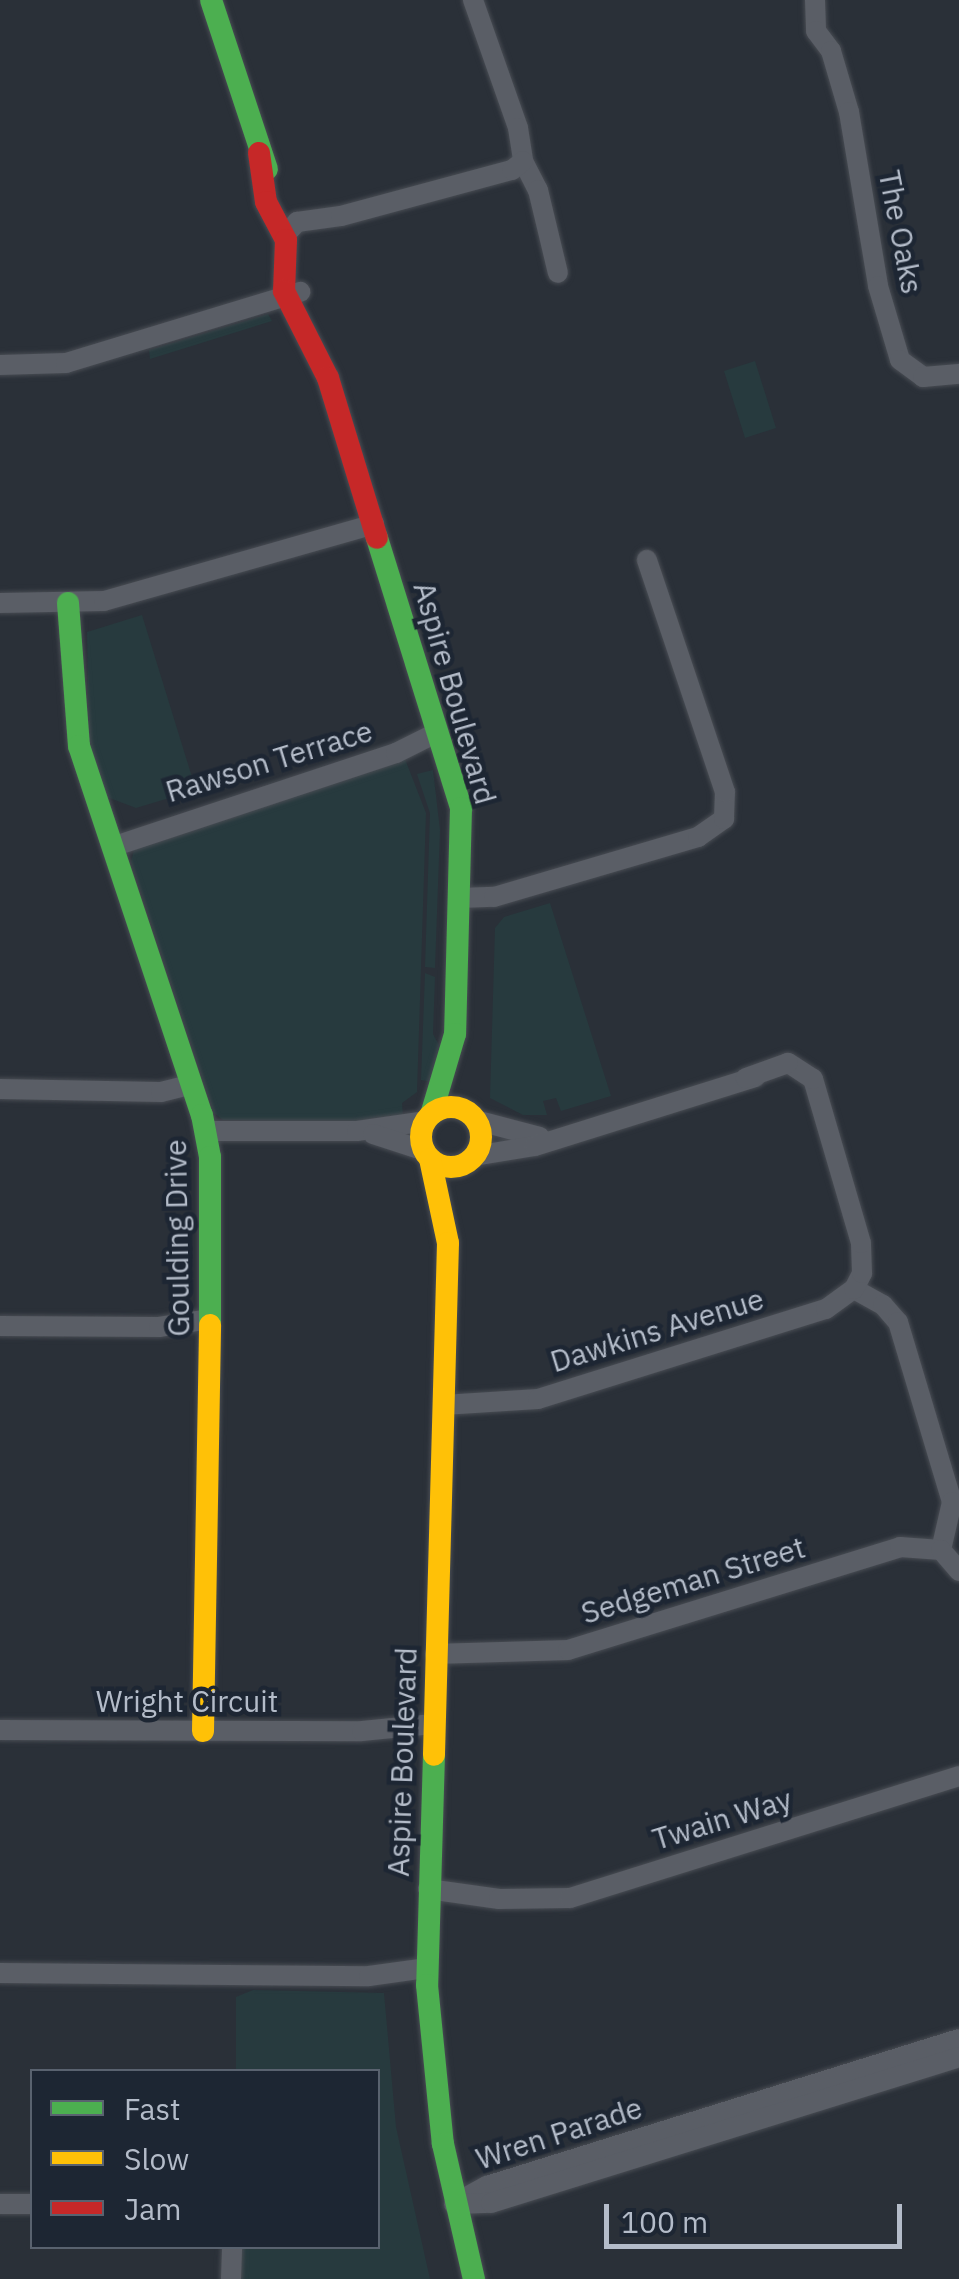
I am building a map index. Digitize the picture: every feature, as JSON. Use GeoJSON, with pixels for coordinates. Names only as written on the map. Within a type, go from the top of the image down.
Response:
{"type":"FeatureCollection","features":[{"type":"Feature","properties":{"kind":"street","name":"Aspire Boulevard"},"geometry":{"type":"LineString","coordinates":[[211,0],[261,161],[294,231],[290,295],[320,326],[328,378],[460,808],[455,1034],[472,1117]]}},
{"type":"Feature","properties":{"kind":"street"},"geometry":{"type":"LineString","coordinates":[[473,0],[507,108],[518,128],[514,163],[538,190],[539,211],[558,273]]}},
{"type":"Feature","properties":{"kind":"street","name":"The Oaks"},"geometry":{"type":"LineString","coordinates":[[817,6],[836,35],[832,51],[849,112],[878,286],[900,360],[923,378],[959,374]]}},
{"type":"Feature","properties":{"kind":"street"},"geometry":{"type":"LineString","coordinates":[[294,231],[514,163]]}},
{"type":"Feature","properties":{"kind":"street"},"geometry":{"type":"LineString","coordinates":[[0,366],[66,363],[290,295]]}},
{"type":"Feature","properties":{"kind":"street"},"geometry":{"type":"LineString","coordinates":[[0,603],[76,603],[372,518]]}},
{"type":"Feature","properties":{"kind":"street"},"geometry":{"type":"LineString","coordinates":[[460,890],[519,888],[676,839],[712,812],[713,769],[647,560]]}},
{"type":"Feature","properties":{"kind":"street","name":"Goulding Drive"},"geometry":{"type":"LineString","coordinates":[[76,603],[76,734],[208,1137],[209,1731]]}},
{"type":"Feature","properties":{"kind":"street","name":"Rawson Terrace"},"geometry":{"type":"LineString","coordinates":[[110,842],[440,739]]}},
{"type":"Feature","properties":{"kind":"street","name":"Aspire Boulevard"},"geometry":{"type":"LineString","coordinates":[[429,1118],[455,1034]]}},
{"type":"Feature","properties":{"kind":"street"},"geometry":{"type":"LineString","coordinates":[[0,1089],[161,1092],[189,1077]]}},
{"type":"Feature","properties":{"kind":"street"},"geometry":{"type":"LineString","coordinates":[[357,1131],[427,1155],[448,1167],[746,1078],[796,1080],[820,1112],[860,1243],[860,1292],[898,1322],[949,1489],[949,1545],[959,1571]]}},
{"type":"Feature","properties":{"kind":"street"},"geometry":{"type":"LineString","coordinates":[[208,1137],[254,1130],[357,1131],[429,1118],[455,1108],[524,1136],[558,1137]]}},
{"type":"Feature","properties":{"kind":"street"},"geometry":{"type":"LineString","coordinates":[[470,1159],[481,1138],[472,1117]]}},
{"type":"Feature","properties":{"kind":"street"},"geometry":{"type":"LineString","coordinates":[[427,1155],[429,1118]]}},
{"type":"Feature","properties":{"kind":"street","name":"Aspire Boulevard"},"geometry":{"type":"LineString","coordinates":[[427,1155],[448,1243]]}},
{"type":"Feature","properties":{"kind":"street","name":"Aspire Boulevard"},"geometry":{"type":"LineString","coordinates":[[470,1159],[448,1243],[427,1976],[433,2076],[454,2204],[474,2279]]}},
{"type":"Feature","properties":{"kind":"street","name":"Dawkins Avenue"},"geometry":{"type":"LineString","coordinates":[[443,1399],[538,1399],[826,1309],[860,1292]]}},
{"type":"Feature","properties":{"kind":"street"},"geometry":{"type":"LineString","coordinates":[[0,1326],[210,1327]]}},
{"type":"Feature","properties":{"kind":"street","name":"Sedgeman Street"},"geometry":{"type":"LineString","coordinates":[[435,1648],[579,1647],[900,1547],[920,1536],[949,1545]]}},
{"type":"Feature","properties":{"kind":"street","name":"Wright Circuit"},"geometry":{"type":"LineString","coordinates":[[0,1730],[433,1732]]}},
{"type":"Feature","properties":{"kind":"street","name":"Twain Way"},"geometry":{"type":"LineString","coordinates":[[427,1896],[570,1898],[959,1776]]}},
{"type":"Feature","properties":{"kind":"street"},"geometry":{"type":"LineString","coordinates":[[0,1973],[427,1976]]}},
{"type":"Feature","properties":{"kind":"street","name":"Wren Parade"},"geometry":{"type":"LineString","coordinates":[[454,2204],[487,2186],[959,2039]]}},
{"type":"Feature","properties":{"kind":"street","name":"Wren Parade"},"geometry":{"type":"LineString","coordinates":[[454,2204],[490,2203],[959,2058]]}},
{"type":"Feature","properties":{"kind":"street"},"geometry":{"type":"LineString","coordinates":[[0,2204],[30,2204]]}},
{"type":"Feature","properties":{"kind":"street"},"geometry":{"type":"LineString","coordinates":[[231,2279],[232,2249]]}},
{"type":"Feature","properties":{"kind":"green space"},"geometry":{"type":"Polygon","coordinates":[[[268,314],[272,321],[150,359],[149,350],[268,314]]]}},
{"type":"Feature","properties":{"kind":"green space"},"geometry":{"type":"Polygon","coordinates":[[[755,361],[776,428],[745,438],[724,371],[755,361]]]}},
{"type":"Feature","properties":{"kind":"green space"},"geometry":{"type":"Polygon","coordinates":[[[142,615],[196,790],[136,808],[107,797],[89,742],[87,632],[142,615]]]}},
{"type":"Feature","properties":{"kind":"green space"},"geometry":{"type":"Polygon","coordinates":[[[405,759],[426,813],[417,1092],[402,1103],[403,1116],[378,1123],[223,1120],[214,1113],[131,862],[134,850],[405,759]]]}},
{"type":"Feature","properties":{"kind":"green space"},"geometry":{"type":"Polygon","coordinates":[[[433,770],[440,830],[435,968],[425,967],[430,813],[417,774],[433,770]]]}},
{"type":"Feature","properties":{"kind":"green space"},"geometry":{"type":"Polygon","coordinates":[[[550,903],[611,1096],[561,1111],[556,1098],[543,1101],[547,1115],[523,1115],[490,1098],[495,928],[504,917],[550,903]]]}},
{"type":"Feature","properties":{"kind":"green space"},"geometry":{"type":"Polygon","coordinates":[[[425,973],[435,977],[433,1034],[439,1045],[432,1082],[421,1080],[425,973]]]}},
{"type":"Feature","properties":{"kind":"green space"},"geometry":{"type":"Polygon","coordinates":[[[253,1990],[384,1993],[396,2127],[430,2279],[240,2279],[240,2249],[380,2249],[380,2069],[236,2069],[236,1997],[253,1990]]]}},
{"type":"Feature","properties":{"kind":"traffic: fast"},"geometry":{"type":"LineString","coordinates":[[211,0],[267,169]]}},
{"type":"Feature","properties":{"kind":"traffic: fast"},"geometry":{"type":"LineString","coordinates":[[377,538],[461,808],[455,1034],[431,1115]]}},
{"type":"Feature","properties":{"kind":"traffic: fast"},"geometry":{"type":"LineString","coordinates":[[68,603],[79,746],[202,1115],[210,1157],[210,1325]]}},
{"type":"Feature","properties":{"kind":"traffic: fast"},"geometry":{"type":"LineString","coordinates":[[434,1755],[427,1985],[443,2144],[474,2279]]}},
{"type":"Feature","properties":{"kind":"traffic: slow"},"geometry":{"type":"LineString","coordinates":[[451,1107],[472,1116],[481,1137],[472,1158],[451,1167],[430,1158],[421,1137],[430,1116],[451,1107]]}},
{"type":"Feature","properties":{"kind":"traffic: slow"},"geometry":{"type":"LineString","coordinates":[[430,1159],[448,1243],[434,1755]]}},
{"type":"Feature","properties":{"kind":"traffic: slow"},"geometry":{"type":"LineString","coordinates":[[203,1731],[210,1325]]}},
{"type":"Feature","properties":{"kind":"traffic: jam"},"geometry":{"type":"LineString","coordinates":[[259,153],[266,202],[286,240],[284,291],[328,378],[377,538]]}}]}
